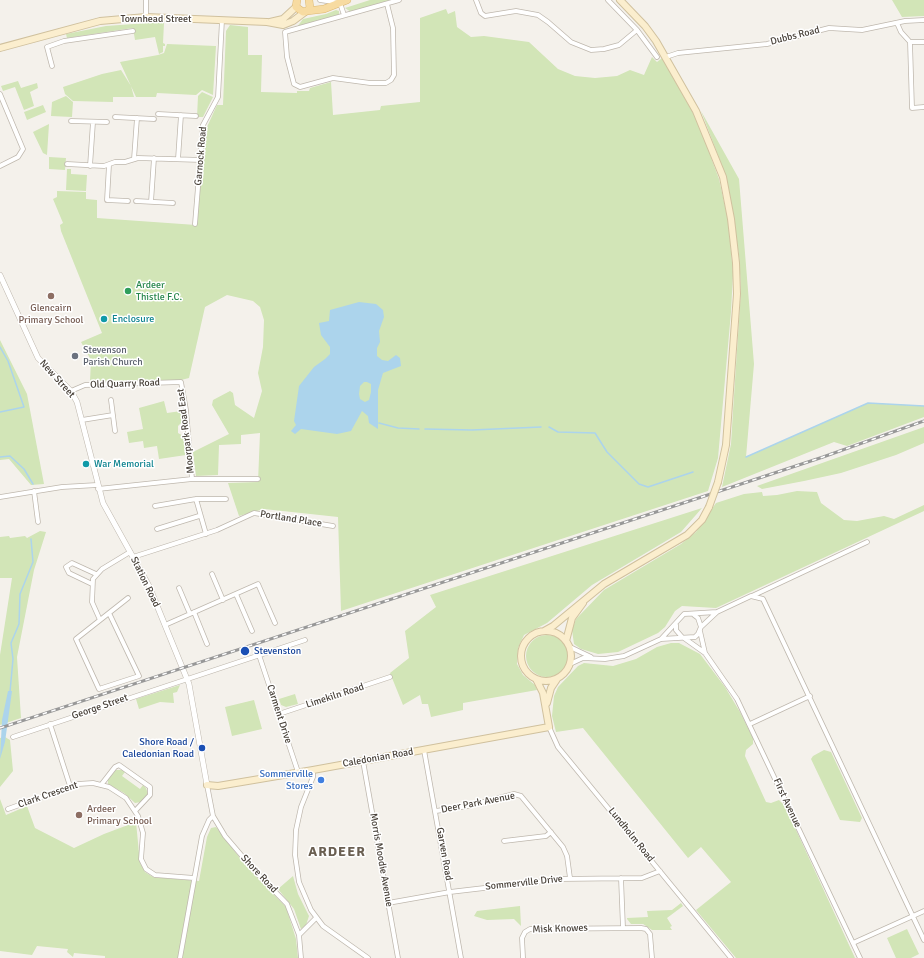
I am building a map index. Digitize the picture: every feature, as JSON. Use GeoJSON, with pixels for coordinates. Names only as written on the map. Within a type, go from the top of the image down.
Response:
{"type":"FeatureCollection","features":[{"type":"Feature","properties":{"kind":"main road"},"geometry":{"type":"LineString","coordinates":[[290,0],[297,4],[298,11],[306,12],[324,10],[347,0]]}},
{"type":"Feature","properties":{"kind":"main road"},"geometry":{"type":"LineString","coordinates":[[306,12],[311,6],[309,0]]}},
{"type":"Feature","properties":{"kind":"main road"},"geometry":{"type":"LineString","coordinates":[[586,598],[572,618],[568,644],[571,655],[570,664],[563,675],[557,679],[550,681],[536,679],[524,668],[522,652],[529,638],[553,626],[586,598],[604,584],[688,535],[702,520],[709,507],[718,482],[726,445],[737,294],[736,263],[731,219],[722,177],[712,148],[696,111],[666,57],[645,26],[620,0]]}},
{"type":"Feature","properties":{"kind":"main road","name":"Townhead Street"},"geometry":{"type":"LineString","coordinates":[[267,22],[283,19],[297,4]]}},
{"type":"Feature","properties":{"kind":"main road","name":"Townhead Street"},"geometry":{"type":"LineString","coordinates":[[0,48],[100,21],[146,17],[267,22],[283,25],[293,21],[306,12]]}},
{"type":"Feature","properties":{"kind":"main road"},"geometry":{"type":"LineString","coordinates":[[544,631],[560,635],[568,644]]}},
{"type":"Feature","properties":{"kind":"main road","name":"Lundholm Road"},"geometry":{"type":"LineString","coordinates":[[536,679],[540,685],[546,705],[549,726]]}},
{"type":"Feature","properties":{"kind":"main road"},"geometry":{"type":"LineString","coordinates":[[546,705],[548,694],[557,679]]}},
{"type":"Feature","properties":{"kind":"main road","name":"Caledonian Road"},"geometry":{"type":"LineString","coordinates":[[207,785],[218,786],[313,770],[549,726]]}},
{"type":"Feature","properties":{"kind":"street"},"geometry":{"type":"LineString","coordinates":[[146,0],[146,17]]}},
{"type":"Feature","properties":{"kind":"street"},"geometry":{"type":"LineString","coordinates":[[320,0],[340,3],[344,15]]}},
{"type":"Feature","properties":{"kind":"street"},"geometry":{"type":"LineString","coordinates":[[387,4],[393,28],[394,75],[391,80],[386,83],[370,83],[333,78],[296,86],[292,81],[287,57],[285,32],[399,0]]}},
{"type":"Feature","properties":{"kind":"street"},"geometry":{"type":"LineString","coordinates":[[476,0],[481,12],[485,16],[516,11],[538,15],[571,42],[591,50],[604,49],[619,45],[637,30]]}},
{"type":"Feature","properties":{"kind":"street"},"geometry":{"type":"LineString","coordinates":[[608,0],[637,30],[657,57]]}},
{"type":"Feature","properties":{"kind":"street","name":"Garnock Road"},"geometry":{"type":"LineString","coordinates":[[195,224],[204,121],[218,97],[222,20]]}},
{"type":"Feature","properties":{"kind":"street","name":"Dubbs Road"},"geometry":{"type":"LineString","coordinates":[[666,57],[678,53],[767,44],[829,28],[862,30],[897,22],[924,20]]}},
{"type":"Feature","properties":{"kind":"street"},"geometry":{"type":"LineString","coordinates":[[293,21],[295,30]]}},
{"type":"Feature","properties":{"kind":"street"},"geometry":{"type":"LineString","coordinates":[[897,22],[901,32],[910,42],[912,108],[924,107]]}},
{"type":"Feature","properties":{"kind":"street"},"geometry":{"type":"LineString","coordinates":[[61,31],[64,41]]}},
{"type":"Feature","properties":{"kind":"street"},"geometry":{"type":"LineString","coordinates":[[52,66],[47,47],[64,41],[133,31]]}},
{"type":"Feature","properties":{"kind":"street"},"geometry":{"type":"LineString","coordinates":[[910,42],[924,42]]}},
{"type":"Feature","properties":{"kind":"street"},"geometry":{"type":"LineString","coordinates":[[0,94],[23,149],[18,157],[0,166]]}},
{"type":"Feature","properties":{"kind":"street"},"geometry":{"type":"LineString","coordinates":[[158,114],[196,116]]}},
{"type":"Feature","properties":{"kind":"street"},"geometry":{"type":"LineString","coordinates":[[178,159],[181,115]]}},
{"type":"Feature","properties":{"kind":"street"},"geometry":{"type":"LineString","coordinates":[[115,117],[154,119]]}},
{"type":"Feature","properties":{"kind":"street"},"geometry":{"type":"LineString","coordinates":[[134,159],[137,118]]}},
{"type":"Feature","properties":{"kind":"street"},"geometry":{"type":"LineString","coordinates":[[71,121],[106,122]]}},
{"type":"Feature","properties":{"kind":"street"},"geometry":{"type":"LineString","coordinates":[[90,166],[93,122]]}},
{"type":"Feature","properties":{"kind":"street"},"geometry":{"type":"LineString","coordinates":[[67,164],[104,166],[115,162],[154,158],[201,160]]}},
{"type":"Feature","properties":{"kind":"street"},"geometry":{"type":"LineString","coordinates":[[151,202],[154,158]]}},
{"type":"Feature","properties":{"kind":"street"},"geometry":{"type":"LineString","coordinates":[[109,165],[107,200],[128,201]]}},
{"type":"Feature","properties":{"kind":"street"},"geometry":{"type":"LineString","coordinates":[[136,202],[173,203]]}},
{"type":"Feature","properties":{"kind":"street","name":"New Street"},"geometry":{"type":"LineString","coordinates":[[0,275],[38,358],[71,391],[77,402],[97,487]]}},
{"type":"Feature","properties":{"kind":"street","name":"Old Quarry Road"},"geometry":{"type":"LineString","coordinates":[[71,391],[85,385],[181,382]]}},
{"type":"Feature","properties":{"kind":"street","name":"Moorpark Road East"},"geometry":{"type":"LineString","coordinates":[[181,382],[186,410],[192,479]]}},
{"type":"Feature","properties":{"kind":"street"},"geometry":{"type":"LineString","coordinates":[[111,400],[115,432]]}},
{"type":"Feature","properties":{"kind":"street"},"geometry":{"type":"LineString","coordinates":[[82,420],[113,415]]}},
{"type":"Feature","properties":{"kind":"street","name":"Moorpark Road East"},"geometry":{"type":"LineString","coordinates":[[0,497],[34,491],[192,479],[258,480]]}},
{"type":"Feature","properties":{"kind":"street","name":"Station Road"},"geometry":{"type":"LineString","coordinates":[[97,487],[109,516],[149,586],[187,678]]}},
{"type":"Feature","properties":{"kind":"street"},"geometry":{"type":"LineString","coordinates":[[34,491],[38,522]]}},
{"type":"Feature","properties":{"kind":"street"},"geometry":{"type":"LineString","coordinates":[[155,506],[196,499],[226,498]]}},
{"type":"Feature","properties":{"kind":"street"},"geometry":{"type":"LineString","coordinates":[[196,499],[199,516],[206,534]]}},
{"type":"Feature","properties":{"kind":"street","name":"Portland Place"},"geometry":{"type":"LineString","coordinates":[[133,558],[206,534],[254,513],[333,526]]}},
{"type":"Feature","properties":{"kind":"street"},"geometry":{"type":"LineString","coordinates":[[157,529],[199,516]]}},
{"type":"Feature","properties":{"kind":"street"},"geometry":{"type":"LineString","coordinates":[[570,664],[577,659],[613,659],[624,656],[660,639],[684,614],[694,615],[717,612],[867,542]]}},
{"type":"Feature","properties":{"kind":"street"},"geometry":{"type":"LineString","coordinates":[[100,620],[92,602],[92,584],[96,574],[130,552]]}},
{"type":"Feature","properties":{"kind":"street"},"geometry":{"type":"LineString","coordinates":[[92,584],[69,573],[66,570],[67,565],[72,563],[96,574]]}},
{"type":"Feature","properties":{"kind":"street"},"geometry":{"type":"LineString","coordinates":[[212,574],[223,600]]}},
{"type":"Feature","properties":{"kind":"street"},"geometry":{"type":"LineString","coordinates":[[165,625],[258,584],[274,623]]}},
{"type":"Feature","properties":{"kind":"street"},"geometry":{"type":"LineString","coordinates":[[179,588],[207,644]]}},
{"type":"Feature","properties":{"kind":"street"},"geometry":{"type":"LineString","coordinates":[[236,594],[252,631]]}},
{"type":"Feature","properties":{"kind":"street"},"geometry":{"type":"LineString","coordinates":[[752,596],[763,599],[766,604],[924,940]]}},
{"type":"Feature","properties":{"kind":"street"},"geometry":{"type":"LineString","coordinates":[[109,613],[139,676],[99,689],[76,639],[128,598]]}},
{"type":"Feature","properties":{"kind":"street"},"geometry":{"type":"LineString","coordinates":[[660,639],[695,637],[701,628],[717,612]]}},
{"type":"Feature","properties":{"kind":"street"},"geometry":{"type":"LineString","coordinates":[[694,615],[698,618],[701,628]]}},
{"type":"Feature","properties":{"kind":"street"},"geometry":{"type":"LineString","coordinates":[[676,624],[676,630],[683,638]]}},
{"type":"Feature","properties":{"kind":"street","name":"First Avenue"},"geometry":{"type":"LineString","coordinates":[[701,628],[705,653]]}},
{"type":"Feature","properties":{"kind":"street","name":"First Avenue"},"geometry":{"type":"LineString","coordinates":[[683,638],[705,653],[737,699],[860,958]]}},
{"type":"Feature","properties":{"kind":"street","name":"George Street"},"geometry":{"type":"LineString","coordinates":[[12,737],[305,640]]}},
{"type":"Feature","properties":{"kind":"street"},"geometry":{"type":"LineString","coordinates":[[568,644],[584,655],[595,658]]}},
{"type":"Feature","properties":{"kind":"street","name":"Carment Drive"},"geometry":{"type":"LineString","coordinates":[[260,655],[298,772]]}},
{"type":"Feature","properties":{"kind":"street","name":"Limekiln Road"},"geometry":{"type":"LineString","coordinates":[[279,714],[390,677]]}},
{"type":"Feature","properties":{"kind":"street","name":"Shore Road"},"geometry":{"type":"LineString","coordinates":[[187,678],[214,816],[233,846],[287,904],[299,935],[301,958]]}},
{"type":"Feature","properties":{"kind":"street"},"geometry":{"type":"LineString","coordinates":[[750,724],[810,696]]}},
{"type":"Feature","properties":{"kind":"street"},"geometry":{"type":"LineString","coordinates":[[50,724],[70,786]]}},
{"type":"Feature","properties":{"kind":"street","name":"Lundholm Road"},"geometry":{"type":"LineString","coordinates":[[549,726],[558,747],[731,958]]}},
{"type":"Feature","properties":{"kind":"street","name":"Garven Road"},"geometry":{"type":"LineString","coordinates":[[424,750],[461,958]]}},
{"type":"Feature","properties":{"kind":"street","name":"Morris Moodie Avenue"},"geometry":{"type":"LineString","coordinates":[[363,761],[398,958]]}},
{"type":"Feature","properties":{"kind":"street"},"geometry":{"type":"LineString","coordinates":[[102,785],[115,767],[119,765],[150,787],[150,795],[135,810]]}},
{"type":"Feature","properties":{"kind":"street"},"geometry":{"type":"LineString","coordinates":[[313,770],[311,783],[298,818],[295,855],[302,892],[316,918],[323,926],[368,958]]}},
{"type":"Feature","properties":{"kind":"street","name":"Clark Crescent"},"geometry":{"type":"LineString","coordinates":[[8,809],[70,786],[93,783],[102,785],[121,794],[135,810],[142,833],[141,859],[146,869],[155,875],[194,878]]}},
{"type":"Feature","properties":{"kind":"street","name":"Deer Park Avenue"},"geometry":{"type":"LineString","coordinates":[[436,811],[517,794],[522,797],[566,851],[570,878]]}},
{"type":"Feature","properties":{"kind":"street"},"geometry":{"type":"LineString","coordinates":[[180,958],[202,836],[209,820],[214,816]]}},
{"type":"Feature","properties":{"kind":"street"},"geometry":{"type":"LineString","coordinates":[[504,841],[546,836],[552,832]]}},
{"type":"Feature","properties":{"kind":"street","name":"Sommerville Drive"},"geometry":{"type":"LineString","coordinates":[[388,902],[450,892],[570,878],[645,877],[660,871]]}},
{"type":"Feature","properties":{"kind":"street"},"geometry":{"type":"LineString","coordinates":[[621,878],[623,928]]}},
{"type":"Feature","properties":{"kind":"street"},"geometry":{"type":"LineString","coordinates":[[853,943],[912,915],[924,911]]}},
{"type":"Feature","properties":{"kind":"street"},"geometry":{"type":"LineString","coordinates":[[299,935],[316,918]]}},
{"type":"Feature","properties":{"kind":"street","name":"Misk Knowes"},"geometry":{"type":"LineString","coordinates":[[523,958],[522,938],[524,932],[530,929],[623,928],[646,929],[651,936],[652,958]]}},
{"type":"Feature","properties":{"kind":"green space"},"geometry":{"type":"Polygon","coordinates":[[[370,0],[391,0],[351,12],[345,8],[370,0]]]}},
{"type":"Feature","properties":{"kind":"green space"},"geometry":{"type":"Polygon","coordinates":[[[892,0],[924,0],[924,16],[902,17],[892,0]]]}},
{"type":"Feature","properties":{"kind":"green space"},"geometry":{"type":"Polygon","coordinates":[[[446,9],[448,14],[455,11],[457,27],[471,37],[484,36],[529,42],[558,69],[575,76],[595,78],[617,76],[630,70],[644,75],[652,57],[657,62],[662,58],[693,113],[706,144],[719,179],[728,220],[733,273],[718,458],[708,491],[341,611],[338,517],[264,509],[239,516],[228,483],[258,482],[260,433],[241,435],[241,444],[219,445],[218,475],[196,476],[193,452],[229,434],[212,405],[213,400],[230,391],[233,393],[235,405],[254,418],[262,391],[258,373],[263,347],[264,320],[260,307],[253,301],[227,295],[205,307],[189,378],[181,380],[90,381],[91,360],[81,342],[102,333],[61,231],[60,225],[63,223],[53,199],[57,197],[57,191],[86,192],[86,199],[97,200],[97,218],[196,225],[207,127],[217,105],[223,105],[226,31],[230,25],[248,27],[248,55],[262,55],[261,92],[297,93],[297,91],[309,91],[310,88],[331,82],[333,115],[380,110],[381,106],[420,102],[420,18],[446,9]]]}},
{"type":"Feature","properties":{"kind":"green space"},"geometry":{"type":"Polygon","coordinates":[[[336,10],[339,11],[339,15],[297,27],[303,19],[326,14],[336,10]]]}},
{"type":"Feature","properties":{"kind":"green space"},"geometry":{"type":"Polygon","coordinates":[[[164,23],[163,43],[165,46],[163,46],[163,52],[159,54],[155,37],[135,40],[133,28],[67,38],[66,34],[106,26],[164,23]]]}},
{"type":"Feature","properties":{"kind":"green space"},"geometry":{"type":"Polygon","coordinates":[[[167,44],[216,46],[213,95],[202,90],[196,95],[157,93],[156,97],[136,97],[120,62],[164,53],[167,44]]]}},
{"type":"Feature","properties":{"kind":"green space"},"geometry":{"type":"Polygon","coordinates":[[[121,70],[131,86],[134,97],[113,97],[113,102],[73,101],[65,94],[63,87],[102,74],[121,70]]]}},
{"type":"Feature","properties":{"kind":"green space"},"geometry":{"type":"Polygon","coordinates":[[[18,81],[21,88],[37,83],[38,88],[30,92],[34,106],[24,110],[15,87],[3,91],[1,86],[18,81]]]}},
{"type":"Feature","properties":{"kind":"green space"},"geometry":{"type":"Polygon","coordinates":[[[202,92],[213,97],[203,117],[197,117],[198,96],[202,92]]]}},
{"type":"Feature","properties":{"kind":"green space"},"geometry":{"type":"Polygon","coordinates":[[[66,96],[73,102],[72,117],[51,116],[52,102],[66,96]]]}},
{"type":"Feature","properties":{"kind":"green space"},"geometry":{"type":"Polygon","coordinates":[[[43,105],[46,112],[27,120],[24,112],[43,105]]]}},
{"type":"Feature","properties":{"kind":"green space"},"geometry":{"type":"Polygon","coordinates":[[[701,111],[739,179],[754,364],[746,457],[868,403],[924,406],[924,417],[847,446],[834,442],[722,487],[731,444],[741,290],[739,255],[726,176],[701,111]]]}},
{"type":"Feature","properties":{"kind":"green space"},"geometry":{"type":"Polygon","coordinates":[[[49,124],[47,155],[43,153],[33,132],[49,124]]]}},
{"type":"Feature","properties":{"kind":"green space"},"geometry":{"type":"Polygon","coordinates":[[[49,157],[66,158],[65,170],[49,169],[49,157]]]}},
{"type":"Feature","properties":{"kind":"green space"},"geometry":{"type":"Polygon","coordinates":[[[67,169],[71,169],[71,174],[87,175],[86,191],[66,190],[67,169]]]}},
{"type":"Feature","properties":{"kind":"green space"},"geometry":{"type":"Polygon","coordinates":[[[0,340],[27,394],[44,484],[31,485],[9,459],[0,460],[0,340]]]}},
{"type":"Feature","properties":{"kind":"green space"},"geometry":{"type":"Polygon","coordinates":[[[164,401],[167,413],[181,411],[183,421],[178,426],[178,433],[185,437],[186,455],[159,459],[157,446],[144,448],[143,441],[129,443],[127,432],[143,429],[139,408],[164,401]]]}},
{"type":"Feature","properties":{"kind":"green space"},"geometry":{"type":"Polygon","coordinates":[[[924,427],[924,443],[896,455],[841,473],[762,489],[757,486],[924,427]]]}},
{"type":"Feature","properties":{"kind":"green space"},"geometry":{"type":"Polygon","coordinates":[[[797,491],[817,492],[821,503],[844,520],[857,521],[884,516],[894,519],[924,505],[924,511],[716,608],[682,606],[675,611],[665,627],[658,633],[618,652],[598,654],[581,649],[574,644],[572,630],[576,619],[604,590],[681,544],[696,532],[716,503],[744,494],[762,492],[763,496],[797,491]]]}},
{"type":"Feature","properties":{"kind":"green space"},"geometry":{"type":"Polygon","coordinates":[[[702,508],[681,532],[592,585],[547,623],[524,635],[518,648],[517,664],[523,675],[535,685],[537,690],[463,703],[463,710],[431,717],[428,704],[422,704],[420,695],[403,705],[390,673],[409,658],[405,631],[436,607],[430,595],[702,508]]]}},
{"type":"Feature","properties":{"kind":"green space"},"geometry":{"type":"Polygon","coordinates":[[[40,531],[46,532],[34,570],[17,657],[21,718],[0,725],[0,655],[12,578],[0,578],[0,537],[9,536],[10,538],[25,536],[27,538],[40,531]]]}},
{"type":"Feature","properties":{"kind":"green space"},"geometry":{"type":"Polygon","coordinates":[[[543,635],[551,635],[562,641],[568,652],[568,660],[562,671],[551,677],[543,677],[532,671],[526,660],[526,652],[532,641],[543,635]]]}},
{"type":"Feature","properties":{"kind":"green space"},"geometry":{"type":"Polygon","coordinates":[[[671,643],[679,643],[700,654],[725,687],[740,712],[753,738],[753,744],[746,750],[745,756],[766,802],[771,803],[779,800],[785,806],[855,958],[736,958],[696,910],[731,882],[701,847],[688,858],[583,728],[556,732],[552,716],[554,696],[558,687],[578,666],[584,663],[613,666],[636,659],[657,647],[671,643]]]}},
{"type":"Feature","properties":{"kind":"green space"},"geometry":{"type":"Polygon","coordinates":[[[180,685],[177,692],[173,693],[174,703],[160,702],[139,709],[136,699],[180,685]]]}},
{"type":"Feature","properties":{"kind":"green space"},"geometry":{"type":"Polygon","coordinates":[[[295,694],[298,704],[286,707],[281,705],[279,699],[295,694]]]}},
{"type":"Feature","properties":{"kind":"green space"},"geometry":{"type":"Polygon","coordinates":[[[254,700],[262,729],[232,736],[225,707],[254,700]]]}},
{"type":"Feature","properties":{"kind":"green space"},"geometry":{"type":"Polygon","coordinates":[[[5,737],[10,740],[13,771],[0,787],[0,738],[5,737]]]}},
{"type":"Feature","properties":{"kind":"green space"},"geometry":{"type":"Polygon","coordinates":[[[824,750],[831,752],[862,818],[860,822],[840,820],[811,759],[813,756],[824,750]]]}},
{"type":"Feature","properties":{"kind":"green space"},"geometry":{"type":"Polygon","coordinates":[[[116,770],[122,770],[125,772],[122,776],[140,789],[143,785],[146,788],[148,794],[141,802],[135,803],[124,793],[108,784],[108,779],[116,770]]]}},
{"type":"Feature","properties":{"kind":"green space"},"geometry":{"type":"Polygon","coordinates":[[[0,799],[6,815],[27,806],[35,828],[74,848],[104,834],[136,822],[140,863],[145,872],[153,877],[199,881],[207,837],[211,828],[216,827],[246,866],[286,907],[296,939],[298,958],[105,958],[105,956],[74,953],[73,957],[67,952],[68,949],[37,946],[32,955],[0,951],[0,799]]]}},
{"type":"Feature","properties":{"kind":"green space"},"geometry":{"type":"Polygon","coordinates":[[[293,876],[298,894],[309,916],[306,925],[301,929],[294,909],[278,889],[293,876]]]}},
{"type":"Feature","properties":{"kind":"green space"},"geometry":{"type":"Polygon","coordinates":[[[681,903],[683,906],[667,918],[672,926],[670,927],[672,930],[652,930],[643,924],[631,924],[627,919],[648,917],[647,911],[672,910],[681,903]]]}},
{"type":"Feature","properties":{"kind":"green space"},"geometry":{"type":"Polygon","coordinates":[[[520,906],[521,926],[514,919],[487,920],[474,916],[477,911],[520,906]]]}},
{"type":"Feature","properties":{"kind":"green space"},"geometry":{"type":"Polygon","coordinates":[[[907,929],[919,954],[911,958],[896,958],[887,938],[907,929]]]}},
{"type":"Feature","properties":{"kind":"water"},"geometry":{"type":"Polygon","coordinates":[[[359,302],[376,304],[383,310],[384,317],[379,331],[380,342],[377,348],[377,356],[382,360],[388,361],[396,355],[400,358],[401,366],[383,373],[378,390],[378,429],[369,423],[368,416],[362,411],[351,431],[337,434],[301,429],[295,434],[291,431],[296,425],[294,421],[299,386],[314,367],[330,354],[330,347],[321,335],[319,323],[329,321],[330,310],[359,302]],[[364,382],[360,386],[359,394],[360,399],[365,402],[369,400],[371,392],[371,384],[364,382]]]}},
{"type":"Feature","properties":{"kind":"water"},"geometry":{"type":"Polygon","coordinates":[[[8,691],[12,691],[5,742],[0,759],[2,720],[8,691]]]}},
{"type":"Feature","properties":{"kind":"waterway"},"geometry":{"type":"LineString","coordinates":[[0,347],[8,361],[24,407],[0,412]]}},
{"type":"Feature","properties":{"kind":"waterway"},"geometry":{"type":"LineString","coordinates":[[746,457],[868,403],[924,406]]}},
{"type":"Feature","properties":{"kind":"waterway"},"geometry":{"type":"LineString","coordinates":[[379,423],[398,428],[419,429]]}},
{"type":"Feature","properties":{"kind":"waterway"},"geometry":{"type":"LineString","coordinates":[[425,429],[472,430],[541,427]]}},
{"type":"Feature","properties":{"kind":"waterway"},"geometry":{"type":"LineString","coordinates":[[549,427],[558,432],[595,433],[607,452],[639,484],[648,487],[693,472]]}},
{"type":"Feature","properties":{"kind":"waterway"},"geometry":{"type":"LineString","coordinates":[[0,457],[10,456],[24,469],[33,484]]}},
{"type":"Feature","properties":{"kind":"waterway"},"geometry":{"type":"LineString","coordinates":[[10,692],[13,659],[11,643],[19,624],[20,594],[33,562],[31,539]]}},
{"type":"Feature","properties":{"kind":"railway"},"geometry":{"type":"LineString","coordinates":[[0,728],[823,457],[924,421]]}},
{"type":"Feature","properties":{"kind":"place","name":"Ardeer Thistle F.C."},"geometry":{"type":"Point","coordinates":[128,291]}},
{"type":"Feature","properties":{"kind":"place","name":"Glencairn Primary School"},"geometry":{"type":"Point","coordinates":[51,296]}},
{"type":"Feature","properties":{"kind":"place","name":"Enclosure"},"geometry":{"type":"Point","coordinates":[104,319]}},
{"type":"Feature","properties":{"kind":"place","name":"Stevenson Parish Church"},"geometry":{"type":"Point","coordinates":[75,356]}},
{"type":"Feature","properties":{"kind":"place","name":"War Memorial"},"geometry":{"type":"Point","coordinates":[86,464]}},
{"type":"Feature","properties":{"kind":"place","name":"Stevenston"},"geometry":{"type":"Point","coordinates":[245,651]}},
{"type":"Feature","properties":{"kind":"place","name":"Shore Road / Caledonian Road"},"geometry":{"type":"Point","coordinates":[202,748]}},
{"type":"Feature","properties":{"kind":"place","name":"Sommerville Stores"},"geometry":{"type":"Point","coordinates":[321,780]}},
{"type":"Feature","properties":{"kind":"place","name":"Ardeer Primary School"},"geometry":{"type":"Point","coordinates":[79,815]}},
{"type":"Feature","properties":{"kind":"district","name":"ARDEER"},"geometry":{"type":"Point","coordinates":[337,852]}}]}
